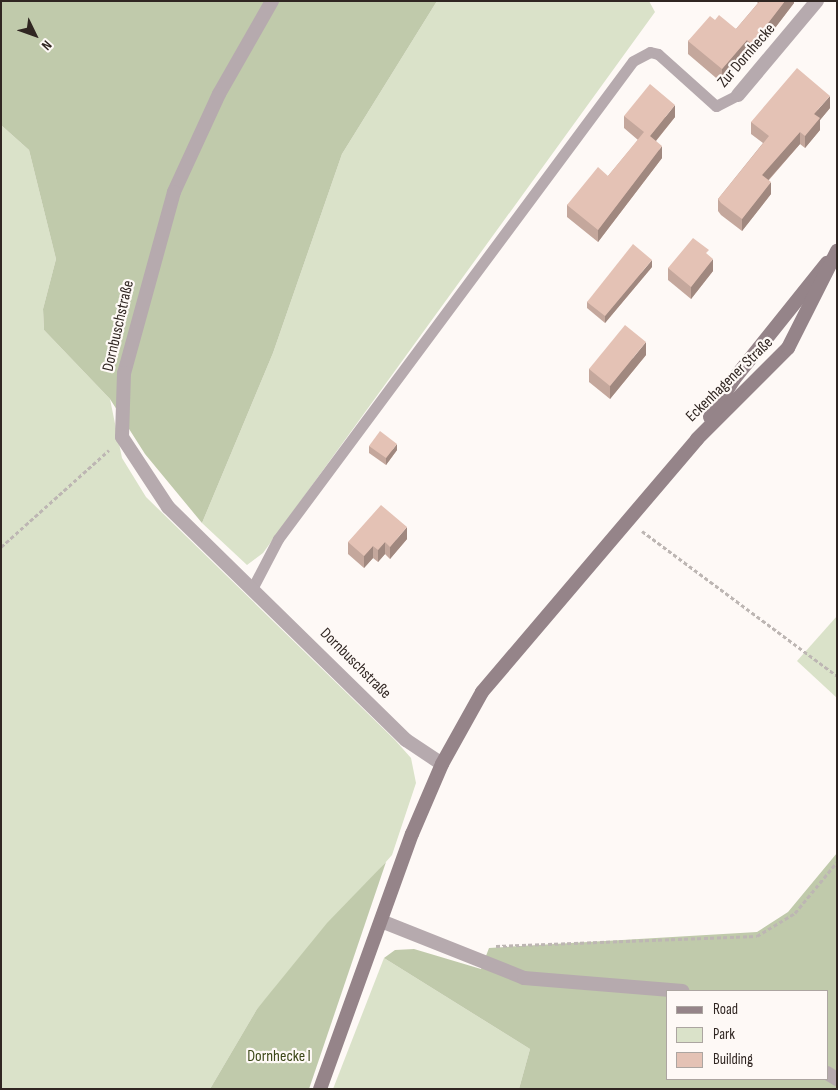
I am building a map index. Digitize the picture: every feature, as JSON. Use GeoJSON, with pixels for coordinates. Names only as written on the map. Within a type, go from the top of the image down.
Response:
{"type":"FeatureCollection","features":[{"type":"Feature","properties":{"kind":"main road","name":"Eckenhagener Straße"},"geometry":{"type":"LineString","coordinates":[[697,439],[788,348],[837,251]]}},
{"type":"Feature","properties":{"kind":"main road","name":"Eckenhagener Straße"},"geometry":{"type":"LineString","coordinates":[[697,439],[734,379],[837,251]]}},
{"type":"Feature","properties":{"kind":"main road"},"geometry":{"type":"LineString","coordinates":[[320,1089],[381,921],[442,764],[482,692],[697,439]]}},
{"type":"Feature","properties":{"kind":"street","name":"Dornbuschstraße"},"geometry":{"type":"LineString","coordinates":[[272,1],[219,94],[174,192],[124,373],[122,437],[168,508],[252,587],[406,740],[442,764]]}},
{"type":"Feature","properties":{"kind":"street","name":"Zur Dornhecke"},"geometry":{"type":"LineString","coordinates":[[738,95],[817,1]]}},
{"type":"Feature","properties":{"kind":"street"},"geometry":{"type":"LineString","coordinates":[[381,921],[524,978],[670,990]]}},
{"type":"Feature","properties":{"kind":"lane","name":"Zur Dornhecke"},"geometry":{"type":"LineString","coordinates":[[252,587],[278,539],[633,61],[650,52],[658,54],[709,104],[725,105],[738,95]]}},
{"type":"Feature","properties":{"kind":"path"},"geometry":{"type":"LineString","coordinates":[[1,547],[122,437]]}},
{"type":"Feature","properties":{"kind":"path"},"geometry":{"type":"LineString","coordinates":[[628,520],[837,676]]}},
{"type":"Feature","properties":{"kind":"path"},"geometry":{"type":"LineString","coordinates":[[485,946],[757,936],[795,913],[837,862]]}},
{"type":"Feature","properties":{"kind":"green space"},"geometry":{"type":"Polygon","coordinates":[[[1,1],[437,1],[342,154],[273,353],[202,523],[145,454],[110,399],[44,330],[43,309],[56,259],[29,150],[1,125],[1,1]]]}},
{"type":"Feature","properties":{"kind":"green space"},"geometry":{"type":"Polygon","coordinates":[[[437,1],[649,1],[655,12],[263,553],[247,565],[202,523],[273,353],[342,154],[437,1]]]}},
{"type":"Feature","properties":{"kind":"green space"},"geometry":{"type":"Polygon","coordinates":[[[1,125],[29,150],[56,259],[43,309],[44,330],[110,399],[122,458],[146,497],[395,740],[411,758],[416,783],[392,855],[257,1009],[210,1089],[1,1089],[1,125]]]}},
{"type":"Feature","properties":{"kind":"green space"},"geometry":{"type":"Polygon","coordinates":[[[837,616],[837,698],[797,661],[837,616]]]}},
{"type":"Feature","properties":{"kind":"green space"},"geometry":{"type":"Polygon","coordinates":[[[837,853],[837,1089],[519,1089],[530,1049],[384,958],[395,950],[414,949],[481,969],[489,948],[757,932],[788,912],[837,853]]]}},
{"type":"Feature","properties":{"kind":"green space","name":"Dornhecke I"},"geometry":{"type":"Polygon","coordinates":[[[386,862],[309,1089],[210,1089],[257,1009],[327,923],[386,862]]]}},
{"type":"Feature","properties":{"kind":"green space"},"geometry":{"type":"Polygon","coordinates":[[[384,958],[530,1049],[519,1089],[333,1089],[384,958]]]}},
{"type":"Feature","properties":{"kind":"building"},"geometry":{"type":"Polygon","coordinates":[[[760,1],[785,1],[752,44],[747,40],[722,69],[688,41],[710,16],[715,20],[719,15],[736,29],[760,1]]]}},
{"type":"Feature","properties":{"kind":"building"},"geometry":{"type":"Polygon","coordinates":[[[797,68],[830,96],[814,114],[820,118],[805,136],[800,132],[762,175],[771,182],[742,219],[718,199],[769,136],[751,122],[797,68]]]}},
{"type":"Feature","properties":{"kind":"building"},"geometry":{"type":"Polygon","coordinates":[[[650,84],[675,105],[650,136],[662,146],[598,230],[567,205],[598,167],[608,176],[644,132],[624,116],[650,84]]]}},
{"type":"Feature","properties":{"kind":"building"},"geometry":{"type":"Polygon","coordinates":[[[693,238],[709,250],[706,253],[713,259],[691,287],[668,268],[693,238]]]}},
{"type":"Feature","properties":{"kind":"building"},"geometry":{"type":"Polygon","coordinates":[[[633,244],[652,260],[605,316],[587,302],[633,244]]]}},
{"type":"Feature","properties":{"kind":"building"},"geometry":{"type":"Polygon","coordinates":[[[625,325],[646,342],[610,386],[589,369],[625,325]]]}},
{"type":"Feature","properties":{"kind":"building"},"geometry":{"type":"Polygon","coordinates":[[[380,431],[397,444],[386,458],[369,446],[380,431]]]}},
{"type":"Feature","properties":{"kind":"building"},"geometry":{"type":"Polygon","coordinates":[[[381,505],[407,527],[390,547],[385,542],[378,550],[373,546],[364,556],[348,542],[381,505]]]}}]}
